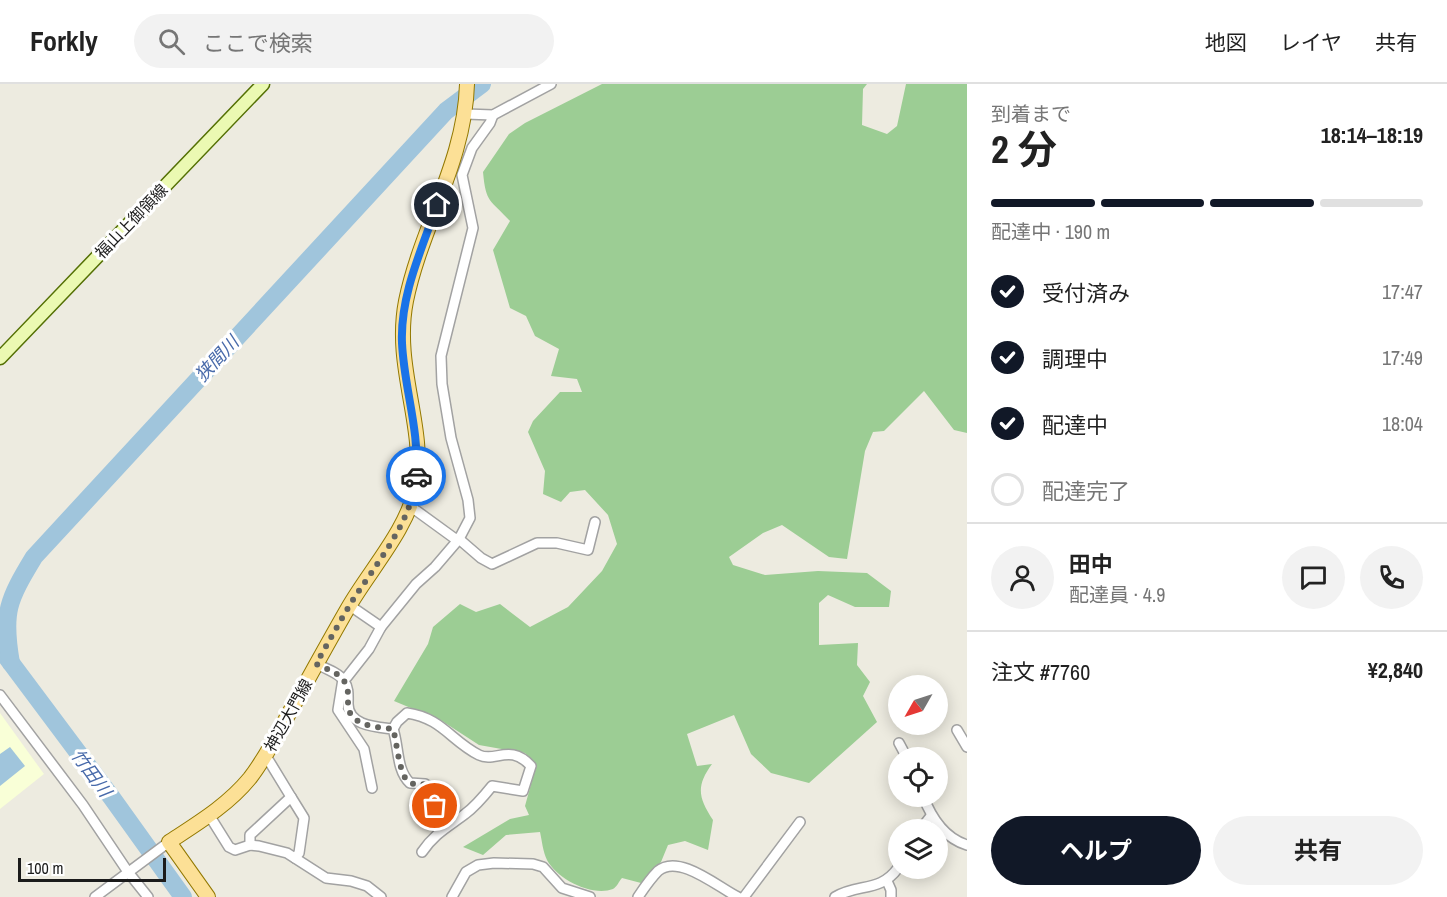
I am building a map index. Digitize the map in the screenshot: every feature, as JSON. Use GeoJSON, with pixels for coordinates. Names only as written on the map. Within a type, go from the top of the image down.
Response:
{"type":"FeatureCollection","features":[{"type":"Feature","properties":{"kind":"main road","name":"福山上御領線"},"geometry":{"type":"LineString","coordinates":[[0,358],[263,84]]}},
{"type":"Feature","properties":{"kind":"main road","name":"神辺大門線"},"geometry":{"type":"LineString","coordinates":[[167,844],[234,796],[266,756],[316,664],[410,506],[416,487],[416,438],[404,372],[403,314],[409,286],[452,165],[466,110],[467,84]]}},
{"type":"Feature","properties":{"kind":"main road"},"geometry":{"type":"LineString","coordinates":[[167,844],[208,897]]}},
{"type":"Feature","properties":{"kind":"street"},"geometry":{"type":"LineString","coordinates":[[466,110],[493,115],[551,84]]}},
{"type":"Feature","properties":{"kind":"street"},"geometry":{"type":"LineString","coordinates":[[372,788],[364,749],[338,710],[343,679],[347,677],[369,648],[381,627],[416,584],[435,567],[459,539],[470,518],[451,438],[442,384],[441,356],[473,228],[462,175],[472,148],[493,115]]}},
{"type":"Feature","properties":{"kind":"street"},"geometry":{"type":"LineString","coordinates":[[410,506],[492,564],[537,543],[557,543],[588,550],[595,522]]}},
{"type":"Feature","properties":{"kind":"street"},"geometry":{"type":"LineString","coordinates":[[350,605],[381,627]]}},
{"type":"Feature","properties":{"kind":"street"},"geometry":{"type":"LineString","coordinates":[[316,664],[343,679],[348,688],[348,710],[358,721],[366,726],[393,729]]}},
{"type":"Feature","properties":{"kind":"street"},"geometry":{"type":"LineString","coordinates":[[0,695],[148,897]]}},
{"type":"Feature","properties":{"kind":"street"},"geometry":{"type":"LineString","coordinates":[[422,852],[441,829],[478,802],[492,786],[523,791],[531,766],[525,760],[511,754],[482,756],[456,739],[439,724],[416,714],[407,713],[393,729],[402,773],[410,783],[425,784],[432,789],[441,829]]}},
{"type":"Feature","properties":{"kind":"street"},"geometry":{"type":"LineString","coordinates":[[957,730],[967,747]]}},
{"type":"Feature","properties":{"kind":"street"},"geometry":{"type":"LineString","coordinates":[[899,743],[901,747]]}},
{"type":"Feature","properties":{"kind":"street"},"geometry":{"type":"LineString","coordinates":[[266,756],[304,818],[299,853],[295,858]]}},
{"type":"Feature","properties":{"kind":"street"},"geometry":{"type":"LineString","coordinates":[[250,845],[250,835],[291,797]]}},
{"type":"Feature","properties":{"kind":"street"},"geometry":{"type":"LineString","coordinates":[[927,807],[931,816],[951,836],[967,845]]}},
{"type":"Feature","properties":{"kind":"street"},"geometry":{"type":"LineString","coordinates":[[209,815],[229,847],[235,850],[250,845],[287,853],[326,878],[351,880],[367,886],[381,897]]}},
{"type":"Feature","properties":{"kind":"street"},"geometry":{"type":"LineString","coordinates":[[744,897],[800,822]]}},
{"type":"Feature","properties":{"kind":"street"},"geometry":{"type":"LineString","coordinates":[[95,897],[167,844]]}},
{"type":"Feature","properties":{"kind":"street"},"geometry":{"type":"LineString","coordinates":[[452,897],[466,872],[478,866],[494,863],[533,864],[543,867],[562,888],[590,897]]}},
{"type":"Feature","properties":{"kind":"street"},"geometry":{"type":"LineString","coordinates":[[638,897],[659,869],[671,866],[699,873],[738,897]]}},
{"type":"Feature","properties":{"kind":"street"},"geometry":{"type":"LineString","coordinates":[[840,896],[887,881],[891,897]]}},
{"type":"Feature","properties":{"kind":"shaded area"},"geometry":{"type":"Polygon","coordinates":[[[0,713],[44,774],[0,809],[0,713]]]}},
{"type":"Feature","properties":{"kind":"green space"},"geometry":{"type":"Polygon","coordinates":[[[602,84],[867,84],[863,89],[862,125],[887,134],[897,126],[906,84],[967,84],[967,433],[954,430],[924,391],[884,431],[873,432],[865,451],[847,559],[829,557],[782,525],[763,533],[729,557],[733,565],[765,575],[818,571],[867,573],[891,591],[889,607],[855,607],[828,595],[819,603],[819,645],[858,643],[857,665],[870,682],[863,696],[877,722],[809,783],[771,773],[751,754],[734,715],[687,734],[697,766],[712,764],[701,785],[704,805],[713,820],[708,850],[685,841],[668,845],[661,862],[641,883],[622,878],[613,889],[595,891],[567,880],[552,867],[547,860],[540,832],[506,835],[483,855],[463,847],[510,819],[529,815],[525,806],[536,766],[525,753],[479,745],[442,721],[394,701],[428,644],[433,627],[460,604],[476,612],[500,604],[530,627],[568,607],[602,571],[617,544],[608,515],[585,490],[570,492],[561,502],[543,494],[545,471],[528,432],[533,421],[560,392],[582,392],[577,379],[551,376],[559,349],[535,336],[526,316],[510,308],[493,250],[510,221],[490,200],[483,172],[509,134],[525,123],[602,84]]]}},
{"type":"Feature","properties":{"kind":"water"},"geometry":{"type":"Polygon","coordinates":[[[10,747],[25,766],[0,786],[0,754],[10,747]]]}},
{"type":"Feature","properties":{"kind":"waterway","name":"狭間川"},"geometry":{"type":"LineString","coordinates":[[11,663],[7,631],[9,607],[34,557],[446,111],[482,84]]}},
{"type":"Feature","properties":{"kind":"waterway","name":"竹田川"},"geometry":{"type":"LineString","coordinates":[[5,655],[183,897]]}},
{"type":"Feature","properties":{"kind":"way so far"},"geometry":{"type":"LineString","coordinates":[[416,476],[416,487],[410,506],[400,526],[316,664],[343,679],[348,688],[348,710],[358,721],[366,726],[393,729],[402,773],[410,783],[425,784],[432,789],[435,806]]}},
{"type":"Feature","properties":{"kind":"route"},"geometry":{"type":"LineString","coordinates":[[416,476],[416,438],[404,372],[403,314],[409,286],[437,205]]}}]}
